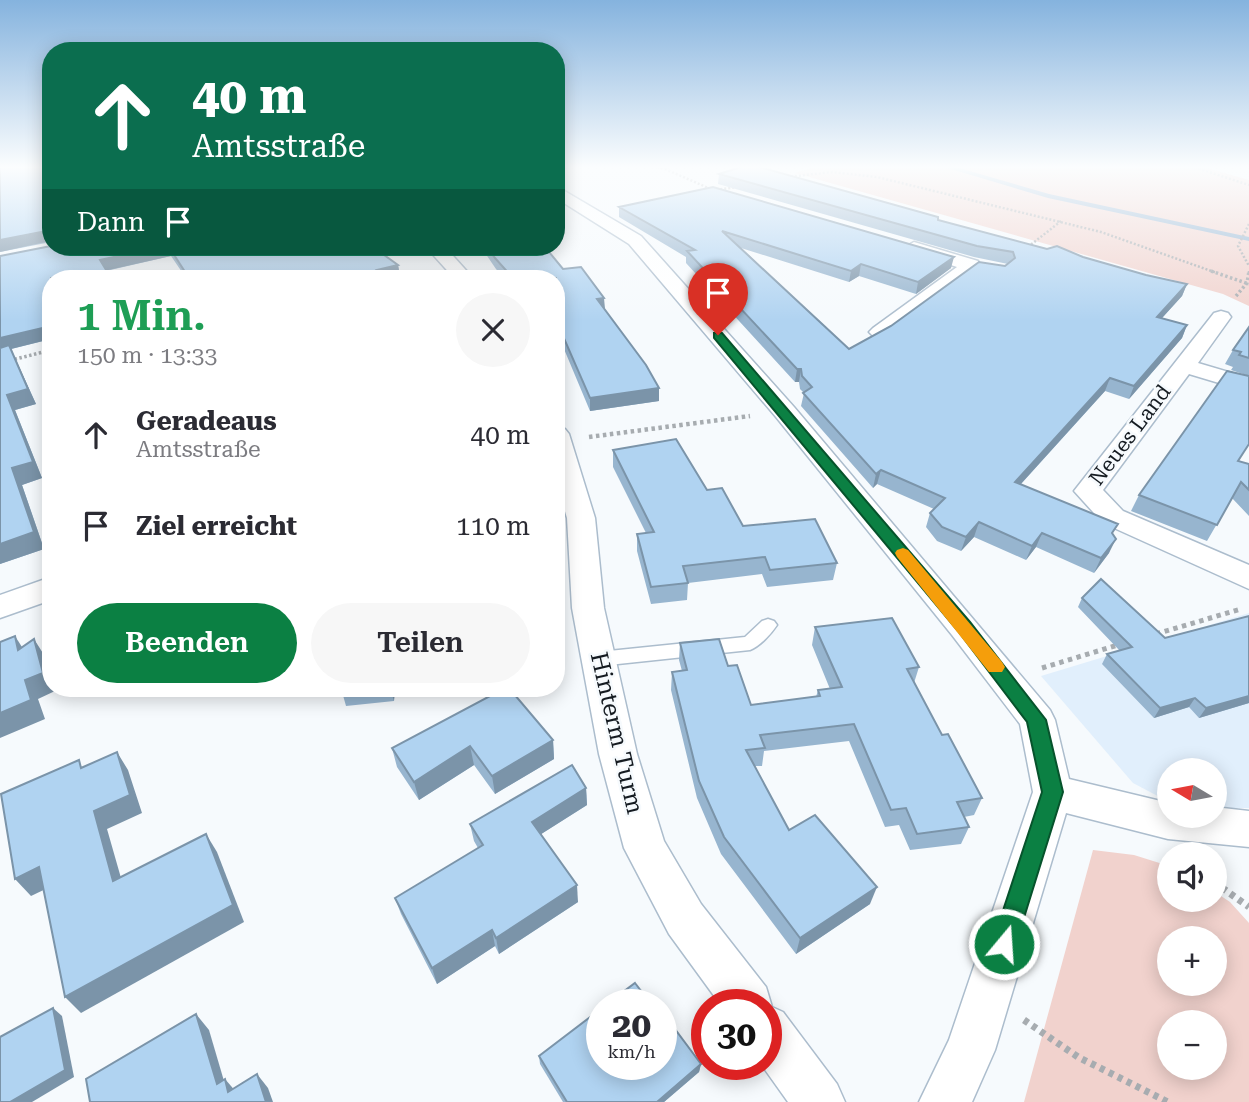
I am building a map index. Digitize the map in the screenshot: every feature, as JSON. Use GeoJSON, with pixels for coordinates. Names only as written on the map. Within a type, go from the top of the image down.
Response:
{"type":"FeatureCollection","features":[{"type":"Feature","properties":{"kind":"street"},"geometry":{"type":"LineString","coordinates":[[600,217],[635,240],[785,412],[1037,720],[1053,792],[970,1051],[945,1102]]}},
{"type":"Feature","properties":{"kind":"street"},"geometry":{"type":"LineString","coordinates":[[891,240],[971,265],[1000,269]]}},
{"type":"Feature","properties":{"kind":"street"},"geometry":{"type":"LineString","coordinates":[[880,332],[971,265]]}},
{"type":"Feature","properties":{"kind":"street","name":"Neues Land"},"geometry":{"type":"LineString","coordinates":[[1221,317],[1088,491],[1113,517],[1232,568],[1249,579]]}},
{"type":"Feature","properties":{"kind":"street","name":"Neues Land"},"geometry":{"type":"LineString","coordinates":[[1182,365],[1249,385]]}},
{"type":"Feature","properties":{"kind":"street","name":"Hinterm Turm"},"geometry":{"type":"LineString","coordinates":[[565,462],[581,518],[588,608],[618,754],[645,848],[685,919],[738,989]]}},
{"type":"Feature","properties":{"kind":"street"},"geometry":{"type":"LineString","coordinates":[[0,607],[42,591]]}},
{"type":"Feature","properties":{"kind":"street"},"geometry":{"type":"LineString","coordinates":[[1053,792],[1168,821],[1249,829]]}},
{"type":"Feature","properties":{"kind":"street"},"geometry":{"type":"LineString","coordinates":[[782,1051],[819,1102]]}},
{"type":"Feature","properties":{"kind":"lane"},"geometry":{"type":"LineString","coordinates":[[599,659],[750,643],[768,625]]}},
{"type":"Feature","properties":{"kind":"path"},"geometry":{"type":"LineString","coordinates":[[1045,217],[1101,232],[1177,261],[1248,283],[1249,268],[1237,248],[1237,243],[1248,230],[1249,224]]}},
{"type":"Feature","properties":{"kind":"path"},"geometry":{"type":"LineString","coordinates":[[1000,269],[1061,221]]}},
{"type":"Feature","properties":{"kind":"path"},"geometry":{"type":"LineString","coordinates":[[0,363],[42,352]]}},
{"type":"Feature","properties":{"kind":"path"},"geometry":{"type":"LineString","coordinates":[[565,437],[785,412]]}},
{"type":"Feature","properties":{"kind":"path"},"geometry":{"type":"LineString","coordinates":[[1146,637],[1249,606]]}},
{"type":"Feature","properties":{"kind":"path"},"geometry":{"type":"LineString","coordinates":[[1007,682],[1133,641]]}},
{"type":"Feature","properties":{"kind":"path"},"geometry":{"type":"LineString","coordinates":[[1227,890],[1249,907]]}},
{"type":"Feature","properties":{"kind":"path"},"geometry":{"type":"LineString","coordinates":[[988,995],[1078,1057],[1168,1102]]}},
{"type":"Feature","properties":{"kind":"shaded area"},"geometry":{"type":"Polygon","coordinates":[[[952,217],[1249,217],[1249,306],[1223,294],[952,217]]]}},
{"type":"Feature","properties":{"kind":"shaded area"},"geometry":{"type":"Polygon","coordinates":[[[1249,613],[1249,808],[1227,808],[1227,758],[1157,758],[1157,796],[1133,783],[1041,676],[1249,613]]]}},
{"type":"Feature","properties":{"kind":"shaded area"},"geometry":{"type":"Polygon","coordinates":[[[1093,850],[1134,855],[1157,862],[1157,912],[1227,912],[1227,900],[1249,923],[1249,1102],[1024,1102],[1093,850]]]}},
{"type":"Feature","properties":{"kind":"building"},"geometry":{"type":"Polygon","coordinates":[[[0,217],[42,217],[42,232],[0,240],[0,217]]]}},
{"type":"Feature","properties":{"kind":"building"},"geometry":{"type":"Polygon","coordinates":[[[637,217],[818,217],[954,257],[918,282],[861,264],[851,271],[722,231],[849,349],[891,326],[979,262],[1005,266],[1015,258],[1013,252],[977,246],[875,217],[938,217],[938,220],[1047,249],[1057,246],[1083,257],[1187,284],[1157,317],[1187,325],[1134,386],[1110,378],[1015,482],[1118,524],[1112,533],[1116,539],[1101,558],[1042,533],[1032,546],[979,522],[966,537],[942,527],[930,513],[945,498],[881,470],[876,474],[803,393],[812,387],[802,376],[801,369],[797,369],[687,251],[695,250],[637,217]]]}},
{"type":"Feature","properties":{"kind":"building"},"geometry":{"type":"Polygon","coordinates":[[[42,248],[42,256],[118,256],[100,260],[106,270],[42,270],[42,328],[0,338],[0,256],[42,248]]]}},
{"type":"Feature","properties":{"kind":"building"},"geometry":{"type":"Polygon","coordinates":[[[175,256],[386,256],[398,265],[377,270],[184,270],[175,256]]]}},
{"type":"Feature","properties":{"kind":"building"},"geometry":{"type":"Polygon","coordinates":[[[494,256],[552,256],[563,269],[581,267],[604,298],[597,299],[646,365],[659,388],[590,398],[565,341],[565,270],[506,270],[494,256]]]}},
{"type":"Feature","properties":{"kind":"building"},"geometry":{"type":"Polygon","coordinates":[[[1249,327],[1249,358],[1233,350],[1249,327]]]}},
{"type":"Feature","properties":{"kind":"building"},"geometry":{"type":"Polygon","coordinates":[[[9,345],[28,389],[7,395],[33,462],[12,468],[34,532],[0,544],[0,348],[9,345]]]}},
{"type":"Feature","properties":{"kind":"building"},"geometry":{"type":"Polygon","coordinates":[[[1227,371],[1249,376],[1249,444],[1238,461],[1249,464],[1249,490],[1241,482],[1217,525],[1139,495],[1227,371]]]}},
{"type":"Feature","properties":{"kind":"building"},"geometry":{"type":"Polygon","coordinates":[[[676,439],[707,490],[722,488],[743,526],[815,519],[837,563],[770,570],[765,557],[683,566],[688,583],[651,587],[637,534],[654,532],[613,450],[676,439]]]}},
{"type":"Feature","properties":{"kind":"building"},"geometry":{"type":"Polygon","coordinates":[[[1101,579],[1165,638],[1249,616],[1249,696],[1206,708],[1195,698],[1160,708],[1107,654],[1132,647],[1082,598],[1101,579]]]}},
{"type":"Feature","properties":{"kind":"building"},"geometry":{"type":"Polygon","coordinates":[[[892,618],[919,667],[907,669],[942,735],[948,734],[982,798],[957,802],[969,827],[917,834],[906,808],[891,810],[854,724],[760,735],[765,748],[746,750],[789,830],[815,815],[877,887],[800,938],[724,837],[699,781],[672,672],[687,670],[680,643],[719,639],[728,666],[737,665],[751,705],[820,696],[818,690],[842,687],[815,627],[892,618]]]}},
{"type":"Feature","properties":{"kind":"building"},"geometry":{"type":"Polygon","coordinates":[[[15,636],[18,650],[34,639],[42,673],[25,680],[31,700],[0,713],[0,642],[15,636]]]}},
{"type":"Feature","properties":{"kind":"building"},"geometry":{"type":"Polygon","coordinates":[[[488,697],[517,697],[553,740],[492,776],[470,746],[414,782],[392,748],[488,697]]]}},
{"type":"Feature","properties":{"kind":"building"},"geometry":{"type":"Polygon","coordinates":[[[117,752],[130,795],[94,811],[113,881],[206,834],[233,905],[65,997],[39,867],[15,879],[1,794],[79,760],[81,768],[117,752]]]}},
{"type":"Feature","properties":{"kind":"building"},"geometry":{"type":"Polygon","coordinates":[[[572,765],[586,788],[532,822],[577,885],[496,938],[492,930],[432,968],[395,898],[483,845],[470,824],[572,765]]]}},
{"type":"Feature","properties":{"kind":"building"},"geometry":{"type":"Polygon","coordinates":[[[635,983],[640,989],[627,989],[635,983]]]}},
{"type":"Feature","properties":{"kind":"building"},"geometry":{"type":"Polygon","coordinates":[[[53,1008],[65,1070],[10,1102],[0,1102],[0,1037],[53,1008]]]}},
{"type":"Feature","properties":{"kind":"building"},"geometry":{"type":"Polygon","coordinates":[[[196,1014],[217,1084],[225,1079],[228,1092],[257,1074],[266,1102],[90,1102],[86,1079],[196,1014]]]}},
{"type":"Feature","properties":{"kind":"building"},"geometry":{"type":"Polygon","coordinates":[[[586,1020],[586,1080],[677,1080],[677,1032],[691,1051],[691,1073],[657,1102],[567,1102],[539,1056],[586,1020]]]}},
{"type":"Feature","properties":{"kind":"waterway"},"geometry":{"type":"LineString","coordinates":[[1148,217],[1249,239]]}},
{"type":"Feature","properties":{"kind":"slow traffic"},"geometry":{"type":"LineString","coordinates":[[903,553],[995,667]]}},
{"type":"Feature","properties":{"kind":"route"},"geometry":{"type":"LineString","coordinates":[[718,335],[964,627],[1037,720],[1053,792],[1004,944]]}}]}
